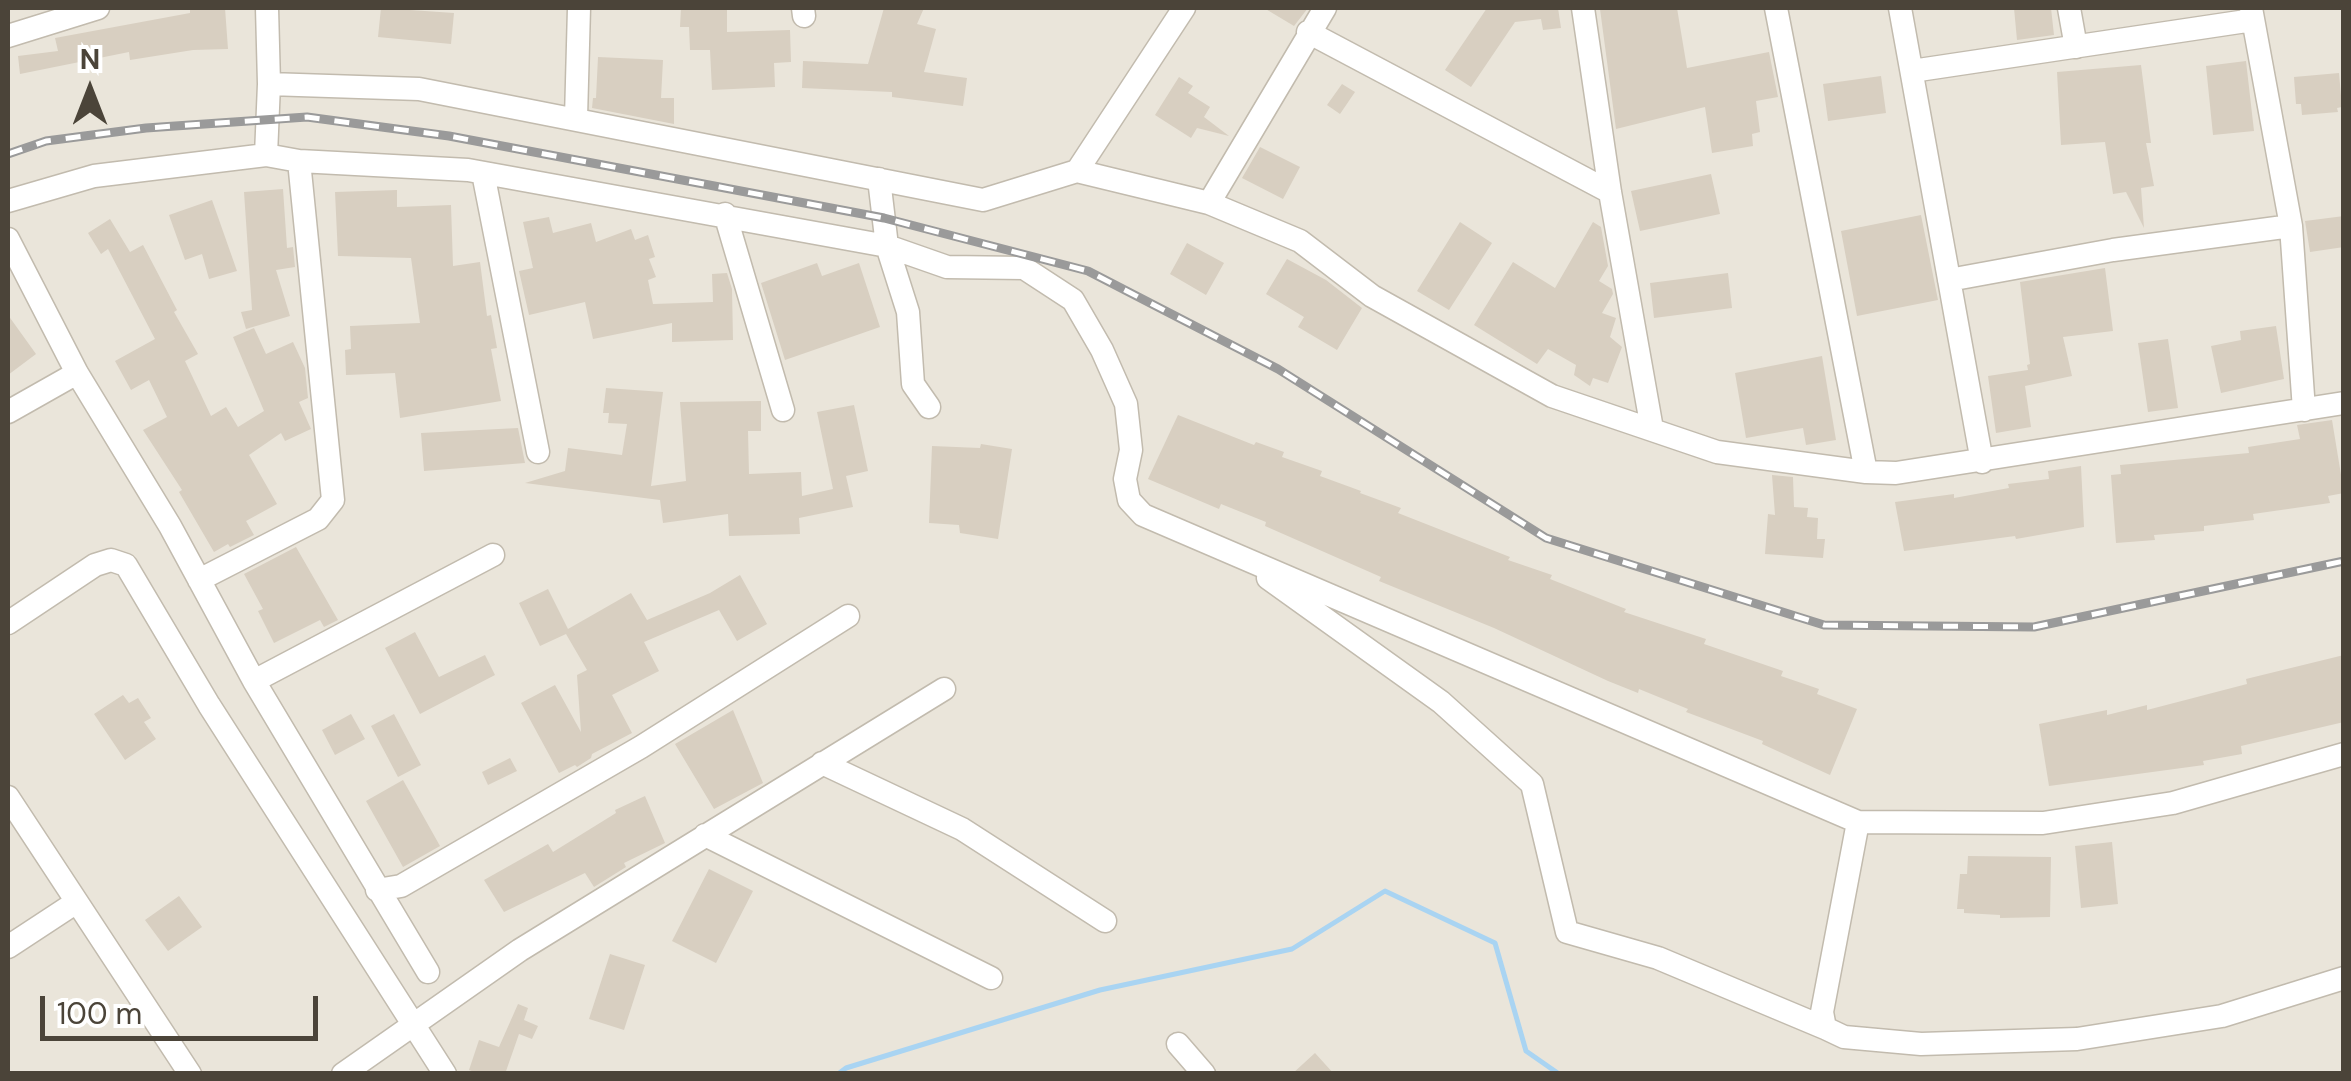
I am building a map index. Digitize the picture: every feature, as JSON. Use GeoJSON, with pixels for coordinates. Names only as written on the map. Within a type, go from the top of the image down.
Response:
{"type":"FeatureCollection","features":[{"type":"Feature","properties":{"kind":"street"},"geometry":{"type":"LineString","coordinates":[[8,36],[98,8]]}},
{"type":"Feature","properties":{"kind":"street"},"geometry":{"type":"LineString","coordinates":[[266,155],[270,84],[267,8]]}},
{"type":"Feature","properties":{"kind":"street"},"geometry":{"type":"LineString","coordinates":[[576,118],[579,8]]}},
{"type":"Feature","properties":{"kind":"street"},"geometry":{"type":"LineString","coordinates":[[1077,171],[1184,8]]}},
{"type":"Feature","properties":{"kind":"street"},"geometry":{"type":"LineString","coordinates":[[1209,203],[1325,8]]}},
{"type":"Feature","properties":{"kind":"street"},"geometry":{"type":"LineString","coordinates":[[1583,8],[1610,192],[1652,429]]}},
{"type":"Feature","properties":{"kind":"street"},"geometry":{"type":"LineString","coordinates":[[1776,8],[1866,472]]}},
{"type":"Feature","properties":{"kind":"street"},"geometry":{"type":"LineString","coordinates":[[1900,8],[1982,462]]}},
{"type":"Feature","properties":{"kind":"street"},"geometry":{"type":"LineString","coordinates":[[2069,8],[2076,46]]}},
{"type":"Feature","properties":{"kind":"street"},"geometry":{"type":"LineString","coordinates":[[1912,71],[2252,14],[2291,226],[2304,410]]}},
{"type":"Feature","properties":{"kind":"street"},"geometry":{"type":"LineString","coordinates":[[1308,32],[1610,192]]}},
{"type":"Feature","properties":{"kind":"street"},"geometry":{"type":"LineString","coordinates":[[270,84],[419,89],[984,200],[1077,171],[1209,203],[1300,241],[1372,296],[1552,396],[1717,452],[1896,473],[2344,403]]}},
{"type":"Feature","properties":{"kind":"street"},"geometry":{"type":"LineString","coordinates":[[8,201],[94,176],[266,155],[483,173],[887,246],[947,266],[1024,268],[1073,300],[1102,350],[1126,404],[1131,450],[1126,480],[1129,500],[1143,514],[1858,822],[2043,822],[2173,803],[2344,754]]}},
{"type":"Feature","properties":{"kind":"street"},"geometry":{"type":"LineString","coordinates":[[199,580],[318,518],[333,500],[299,160]]}},
{"type":"Feature","properties":{"kind":"street"},"geometry":{"type":"LineString","coordinates":[[483,173],[538,452]]}},
{"type":"Feature","properties":{"kind":"street"},"geometry":{"type":"LineString","coordinates":[[878,179],[887,246],[908,312],[912,384],[929,407]]}},
{"type":"Feature","properties":{"kind":"street"},"geometry":{"type":"LineString","coordinates":[[726,214],[783,410]]}},
{"type":"Feature","properties":{"kind":"street"},"geometry":{"type":"LineString","coordinates":[[1949,280],[2113,250],[2291,226]]}},
{"type":"Feature","properties":{"kind":"street"},"geometry":{"type":"LineString","coordinates":[[8,240],[77,373],[254,682],[428,972]]}},
{"type":"Feature","properties":{"kind":"street"},"geometry":{"type":"LineString","coordinates":[[8,412],[77,373]]}},
{"type":"Feature","properties":{"kind":"street"},"geometry":{"type":"LineString","coordinates":[[1232,553],[1441,702],[1532,784],[1567,932],[1658,958],[1844,1036],[1921,1044],[2077,1039],[2222,1016],[2344,978]]}},
{"type":"Feature","properties":{"kind":"street"},"geometry":{"type":"LineString","coordinates":[[254,682],[494,554]]}},
{"type":"Feature","properties":{"kind":"street"},"geometry":{"type":"LineString","coordinates":[[8,623],[95,565],[111,560],[126,565],[209,705],[446,1074]]}},
{"type":"Feature","properties":{"kind":"street"},"geometry":{"type":"LineString","coordinates":[[377,890],[401,886],[606,767],[848,616]]}},
{"type":"Feature","properties":{"kind":"street"},"geometry":{"type":"LineString","coordinates":[[343,1074],[520,950],[944,688]]}},
{"type":"Feature","properties":{"kind":"street"},"geometry":{"type":"LineString","coordinates":[[822,764],[962,829],[1105,922]]}},
{"type":"Feature","properties":{"kind":"street"},"geometry":{"type":"LineString","coordinates":[[8,798],[190,1074]]}},
{"type":"Feature","properties":{"kind":"street"},"geometry":{"type":"LineString","coordinates":[[1824,1028],[1822,1012],[1858,822]]}},
{"type":"Feature","properties":{"kind":"street"},"geometry":{"type":"LineString","coordinates":[[705,835],[991,978]]}},
{"type":"Feature","properties":{"kind":"street"},"geometry":{"type":"LineString","coordinates":[[8,947],[75,903]]}},
{"type":"Feature","properties":{"kind":"street"},"geometry":{"type":"LineString","coordinates":[[1178,1044],[1204,1074]]}},
{"type":"Feature","properties":{"kind":"shaded area"},"geometry":{"type":"Polygon","coordinates":[[[8,8],[2343,8],[2343,1073],[8,1073],[8,8]]]}},
{"type":"Feature","properties":{"kind":"building"},"geometry":{"type":"Polygon","coordinates":[[[190,8],[225,8],[228,49],[130,60],[129,52],[20,74],[18,56],[58,51],[55,38],[190,13],[190,8]]]}},
{"type":"Feature","properties":{"kind":"building"},"geometry":{"type":"Polygon","coordinates":[[[381,8],[454,13],[451,44],[378,37],[381,8]]]}},
{"type":"Feature","properties":{"kind":"building"},"geometry":{"type":"Polygon","coordinates":[[[681,8],[727,8],[727,32],[790,30],[791,62],[774,63],[775,87],[712,90],[710,50],[690,50],[689,27],[680,27],[681,8]]]}},
{"type":"Feature","properties":{"kind":"building"},"geometry":{"type":"Polygon","coordinates":[[[884,8],[924,8],[917,24],[936,29],[924,72],[967,78],[963,106],[892,97],[892,92],[802,88],[803,61],[868,64],[884,8]]]}},
{"type":"Feature","properties":{"kind":"building"},"geometry":{"type":"Polygon","coordinates":[[[1264,8],[1308,8],[1294,26],[1264,8]]]}},
{"type":"Feature","properties":{"kind":"building"},"geometry":{"type":"Polygon","coordinates":[[[1487,8],[1558,8],[1561,28],[1543,30],[1541,19],[1515,22],[1471,87],[1445,70],[1487,8]]]}},
{"type":"Feature","properties":{"kind":"building"},"geometry":{"type":"Polygon","coordinates":[[[1677,8],[1687,68],[1769,52],[1778,97],[1756,101],[1760,132],[1752,134],[1753,146],[1712,153],[1705,107],[1616,129],[1600,9],[1677,8]]]}},
{"type":"Feature","properties":{"kind":"building"},"geometry":{"type":"Polygon","coordinates":[[[2014,8],[2051,8],[2054,35],[2017,40],[2014,8]]]}},
{"type":"Feature","properties":{"kind":"building"},"geometry":{"type":"Polygon","coordinates":[[[598,57],[663,60],[661,98],[674,98],[674,124],[592,108],[598,57]]]}},
{"type":"Feature","properties":{"kind":"building"},"geometry":{"type":"Polygon","coordinates":[[[2246,61],[2254,131],[2213,135],[2206,66],[2246,61]]]}},
{"type":"Feature","properties":{"kind":"building"},"geometry":{"type":"Polygon","coordinates":[[[2141,65],[2151,143],[2146,143],[2154,186],[2141,188],[2144,228],[2126,192],[2113,194],[2105,142],[2061,145],[2057,72],[2141,65]]]}},
{"type":"Feature","properties":{"kind":"building"},"geometry":{"type":"Polygon","coordinates":[[[2339,73],[2342,107],[2337,108],[2338,112],[2302,115],[2301,104],[2296,104],[2294,77],[2339,73]]]}},
{"type":"Feature","properties":{"kind":"building"},"geometry":{"type":"Polygon","coordinates":[[[1881,76],[1886,113],[1828,121],[1823,84],[1881,76]]]}},
{"type":"Feature","properties":{"kind":"building"},"geometry":{"type":"Polygon","coordinates":[[[1179,77],[1193,86],[1188,93],[1210,107],[1204,117],[1229,136],[1197,128],[1191,138],[1155,115],[1179,77]]]}},
{"type":"Feature","properties":{"kind":"building"},"geometry":{"type":"Polygon","coordinates":[[[1342,84],[1355,92],[1340,114],[1327,105],[1342,84]]]}},
{"type":"Feature","properties":{"kind":"building"},"geometry":{"type":"Polygon","coordinates":[[[1260,147],[1300,167],[1283,199],[1242,178],[1260,147]]]}},
{"type":"Feature","properties":{"kind":"building"},"geometry":{"type":"Polygon","coordinates":[[[1711,174],[1720,214],[1640,231],[1631,191],[1711,174]]]}},
{"type":"Feature","properties":{"kind":"building"},"geometry":{"type":"Polygon","coordinates":[[[283,189],[287,248],[293,247],[295,267],[276,270],[290,316],[246,329],[241,312],[252,310],[244,192],[283,189]]]}},
{"type":"Feature","properties":{"kind":"building"},"geometry":{"type":"Polygon","coordinates":[[[397,190],[397,207],[451,205],[453,266],[480,262],[487,316],[491,315],[497,348],[491,349],[501,401],[400,418],[395,373],[346,375],[345,350],[351,349],[350,326],[420,323],[411,258],[338,256],[335,192],[397,190]]]}},
{"type":"Feature","properties":{"kind":"building"},"geometry":{"type":"Polygon","coordinates":[[[212,200],[237,271],[209,279],[202,254],[185,260],[169,215],[212,200]]]}},
{"type":"Feature","properties":{"kind":"building"},"geometry":{"type":"Polygon","coordinates":[[[1921,215],[1938,300],[1857,316],[1841,231],[1921,215]]]}},
{"type":"Feature","properties":{"kind":"building"},"geometry":{"type":"Polygon","coordinates":[[[2344,216],[2344,247],[2310,252],[2305,221],[2344,216]]]}},
{"type":"Feature","properties":{"kind":"building"},"geometry":{"type":"Polygon","coordinates":[[[549,217],[553,233],[591,223],[596,242],[631,229],[635,240],[648,235],[655,257],[649,259],[656,277],[648,280],[653,304],[713,302],[712,274],[727,273],[732,289],[733,340],[672,342],[672,323],[593,339],[585,302],[529,315],[519,271],[533,268],[523,222],[549,217]]]}},
{"type":"Feature","properties":{"kind":"building"},"geometry":{"type":"Polygon","coordinates":[[[110,219],[130,252],[143,245],[177,310],[174,312],[198,354],[185,361],[211,416],[226,407],[238,427],[264,411],[233,337],[254,328],[266,354],[293,342],[305,368],[308,398],[299,402],[311,429],[285,441],[281,433],[249,455],[277,504],[246,521],[254,535],[230,547],[228,544],[214,552],[179,492],[182,490],[143,430],[167,417],[149,380],[131,390],[115,361],[155,339],[108,249],[101,254],[88,233],[110,219]]]}},
{"type":"Feature","properties":{"kind":"building"},"geometry":{"type":"Polygon","coordinates":[[[1460,222],[1492,243],[1449,310],[1417,291],[1460,222]]]}},
{"type":"Feature","properties":{"kind":"building"},"geometry":{"type":"Polygon","coordinates":[[[1593,222],[1601,227],[1608,266],[1599,281],[1613,294],[1602,313],[1616,318],[1610,337],[1622,347],[1608,383],[1593,378],[1590,386],[1574,375],[1576,365],[1548,349],[1537,364],[1474,325],[1513,262],[1555,288],[1593,222]]]}},
{"type":"Feature","properties":{"kind":"building"},"geometry":{"type":"Polygon","coordinates":[[[1187,243],[1224,263],[1206,295],[1170,274],[1187,243]]]}},
{"type":"Feature","properties":{"kind":"building"},"geometry":{"type":"Polygon","coordinates":[[[1287,259],[1326,280],[1362,308],[1337,350],[1298,327],[1304,317],[1266,294],[1287,259]]]}},
{"type":"Feature","properties":{"kind":"building"},"geometry":{"type":"Polygon","coordinates":[[[817,263],[822,276],[859,263],[880,327],[785,360],[761,283],[817,263]]]}},
{"type":"Feature","properties":{"kind":"building"},"geometry":{"type":"Polygon","coordinates":[[[2105,268],[2113,331],[2063,337],[2072,376],[2025,386],[2031,427],[1996,433],[1988,376],[2028,370],[2030,364],[2020,282],[2105,268]]]}},
{"type":"Feature","properties":{"kind":"building"},"geometry":{"type":"Polygon","coordinates":[[[1728,273],[1732,308],[1654,318],[1650,283],[1728,273]]]}},
{"type":"Feature","properties":{"kind":"building"},"geometry":{"type":"Polygon","coordinates":[[[8,315],[36,354],[8,375],[8,315]]]}},
{"type":"Feature","properties":{"kind":"building"},"geometry":{"type":"Polygon","coordinates":[[[2276,326],[2284,379],[2221,393],[2211,346],[2241,340],[2240,331],[2276,326]]]}},
{"type":"Feature","properties":{"kind":"building"},"geometry":{"type":"Polygon","coordinates":[[[2168,339],[2178,408],[2148,412],[2138,343],[2168,339]]]}},
{"type":"Feature","properties":{"kind":"building"},"geometry":{"type":"Polygon","coordinates":[[[1822,356],[1836,440],[1806,445],[1803,428],[1746,438],[1735,373],[1822,356]]]}},
{"type":"Feature","properties":{"kind":"building"},"geometry":{"type":"Polygon","coordinates":[[[606,388],[663,392],[651,486],[686,481],[680,402],[761,401],[761,431],[748,431],[749,474],[801,472],[802,496],[833,489],[817,412],[854,405],[868,471],[846,476],[853,507],[799,518],[800,534],[729,536],[728,514],[663,523],[660,500],[525,483],[565,471],[568,448],[622,455],[627,424],[608,423],[609,413],[603,413],[606,388]]]}},
{"type":"Feature","properties":{"kind":"building"},"geometry":{"type":"Polygon","coordinates":[[[1178,415],[1254,445],[1256,442],[1284,452],[1282,457],[1322,471],[1320,476],[1401,508],[1398,513],[1552,575],[1550,579],[1626,609],[1624,612],[1706,639],[1704,644],[1783,671],[1781,676],[1819,689],[1817,694],[1857,709],[1830,775],[1762,744],[1763,741],[1686,712],[1688,709],[1639,689],[1638,693],[1608,681],[1379,581],[1381,577],[1265,526],[1266,522],[1221,504],[1219,509],[1148,479],[1178,415]]]}},
{"type":"Feature","properties":{"kind":"building"},"geometry":{"type":"Polygon","coordinates":[[[2332,420],[2344,493],[2328,496],[2330,503],[2253,514],[2254,520],[2204,526],[2204,531],[2116,543],[2111,475],[2121,474],[2120,465],[2249,453],[2248,447],[2300,439],[2297,425],[2332,420]]]}},
{"type":"Feature","properties":{"kind":"building"},"geometry":{"type":"Polygon","coordinates":[[[518,428],[525,463],[424,471],[421,433],[518,428]]]}},
{"type":"Feature","properties":{"kind":"building"},"geometry":{"type":"Polygon","coordinates":[[[981,444],[1012,449],[998,539],[960,533],[959,525],[929,523],[932,446],[980,448],[981,444]]]}},
{"type":"Feature","properties":{"kind":"building"},"geometry":{"type":"Polygon","coordinates":[[[2081,466],[2084,527],[1904,551],[1895,502],[1954,494],[1954,498],[2009,488],[2008,484],[2049,479],[2048,471],[2081,466]]]}},
{"type":"Feature","properties":{"kind":"building"},"geometry":{"type":"Polygon","coordinates":[[[1772,475],[1793,477],[1794,507],[1808,508],[1807,517],[1818,518],[1817,539],[1825,539],[1823,558],[1765,554],[1768,514],[1775,515],[1772,475]]]}},
{"type":"Feature","properties":{"kind":"building"},"geometry":{"type":"Polygon","coordinates":[[[296,547],[338,620],[324,627],[320,620],[274,643],[258,611],[263,609],[244,574],[296,547]]]}},
{"type":"Feature","properties":{"kind":"building"},"geometry":{"type":"Polygon","coordinates":[[[740,575],[767,624],[737,641],[719,610],[644,642],[659,671],[612,695],[632,733],[592,754],[577,767],[559,773],[521,703],[555,685],[581,732],[577,675],[587,670],[566,634],[540,646],[519,603],[548,589],[568,629],[631,593],[647,620],[710,593],[740,575]]]}},
{"type":"Feature","properties":{"kind":"building"},"geometry":{"type":"Polygon","coordinates":[[[415,632],[439,677],[485,655],[495,675],[420,714],[385,648],[415,632]]]}},
{"type":"Feature","properties":{"kind":"building"},"geometry":{"type":"Polygon","coordinates":[[[2344,655],[2344,722],[2241,746],[2242,754],[2203,761],[2204,765],[2049,786],[2039,724],[2107,710],[2107,715],[2147,705],[2147,710],[2247,684],[2246,679],[2344,655]]]}},
{"type":"Feature","properties":{"kind":"building"},"geometry":{"type":"Polygon","coordinates":[[[123,695],[129,703],[138,698],[151,718],[144,722],[156,739],[125,760],[94,714],[123,695]]]}},
{"type":"Feature","properties":{"kind":"building"},"geometry":{"type":"Polygon","coordinates":[[[733,710],[763,783],[714,809],[675,744],[733,710]]]}},
{"type":"Feature","properties":{"kind":"building"},"geometry":{"type":"Polygon","coordinates":[[[351,714],[365,739],[335,755],[322,730],[351,714]]]}},
{"type":"Feature","properties":{"kind":"building"},"geometry":{"type":"Polygon","coordinates":[[[394,714],[421,765],[398,777],[371,726],[394,714]]]}},
{"type":"Feature","properties":{"kind":"building"},"geometry":{"type":"Polygon","coordinates":[[[510,758],[517,771],[488,785],[482,772],[510,758]]]}},
{"type":"Feature","properties":{"kind":"building"},"geometry":{"type":"Polygon","coordinates":[[[403,780],[440,846],[403,867],[366,801],[403,780]]]}},
{"type":"Feature","properties":{"kind":"building"},"geometry":{"type":"Polygon","coordinates":[[[645,796],[665,843],[624,863],[626,867],[594,887],[585,873],[504,912],[484,880],[548,844],[553,852],[616,813],[615,810],[645,796]]]}},
{"type":"Feature","properties":{"kind":"building"},"geometry":{"type":"Polygon","coordinates":[[[2112,842],[2118,904],[2081,908],[2075,846],[2112,842]]]}},
{"type":"Feature","properties":{"kind":"building"},"geometry":{"type":"Polygon","coordinates":[[[1968,856],[2051,857],[2050,917],[2000,918],[1957,909],[1960,874],[1967,874],[1968,856]]]}},
{"type":"Feature","properties":{"kind":"building"},"geometry":{"type":"Polygon","coordinates":[[[709,869],[753,891],[716,963],[672,941],[709,869]]]}},
{"type":"Feature","properties":{"kind":"building"},"geometry":{"type":"Polygon","coordinates":[[[179,896],[202,927],[168,951],[145,920],[179,896]]]}},
{"type":"Feature","properties":{"kind":"building"},"geometry":{"type":"Polygon","coordinates":[[[610,954],[645,965],[624,1030],[589,1019],[610,954]]]}},
{"type":"Feature","properties":{"kind":"building"},"geometry":{"type":"Polygon","coordinates":[[[518,1004],[528,1008],[524,1020],[538,1026],[532,1039],[519,1034],[505,1074],[469,1070],[479,1040],[499,1047],[518,1004]]]}},
{"type":"Feature","properties":{"kind":"building"},"geometry":{"type":"Polygon","coordinates":[[[1315,1053],[1334,1074],[1292,1074],[1315,1053]]]}},
{"type":"Feature","properties":{"kind":"waterway"},"geometry":{"type":"LineString","coordinates":[[838,1074],[846,1068],[1100,990],[1292,949],[1385,891],[1495,943],[1526,1051],[1559,1074]]}},
{"type":"Feature","properties":{"kind":"railway"},"geometry":{"type":"LineString","coordinates":[[8,154],[46,141],[146,128],[307,117],[449,136],[884,218],[1088,271],[1278,369],[1546,538],[1824,625],[2034,627],[2344,561]]}}]}
